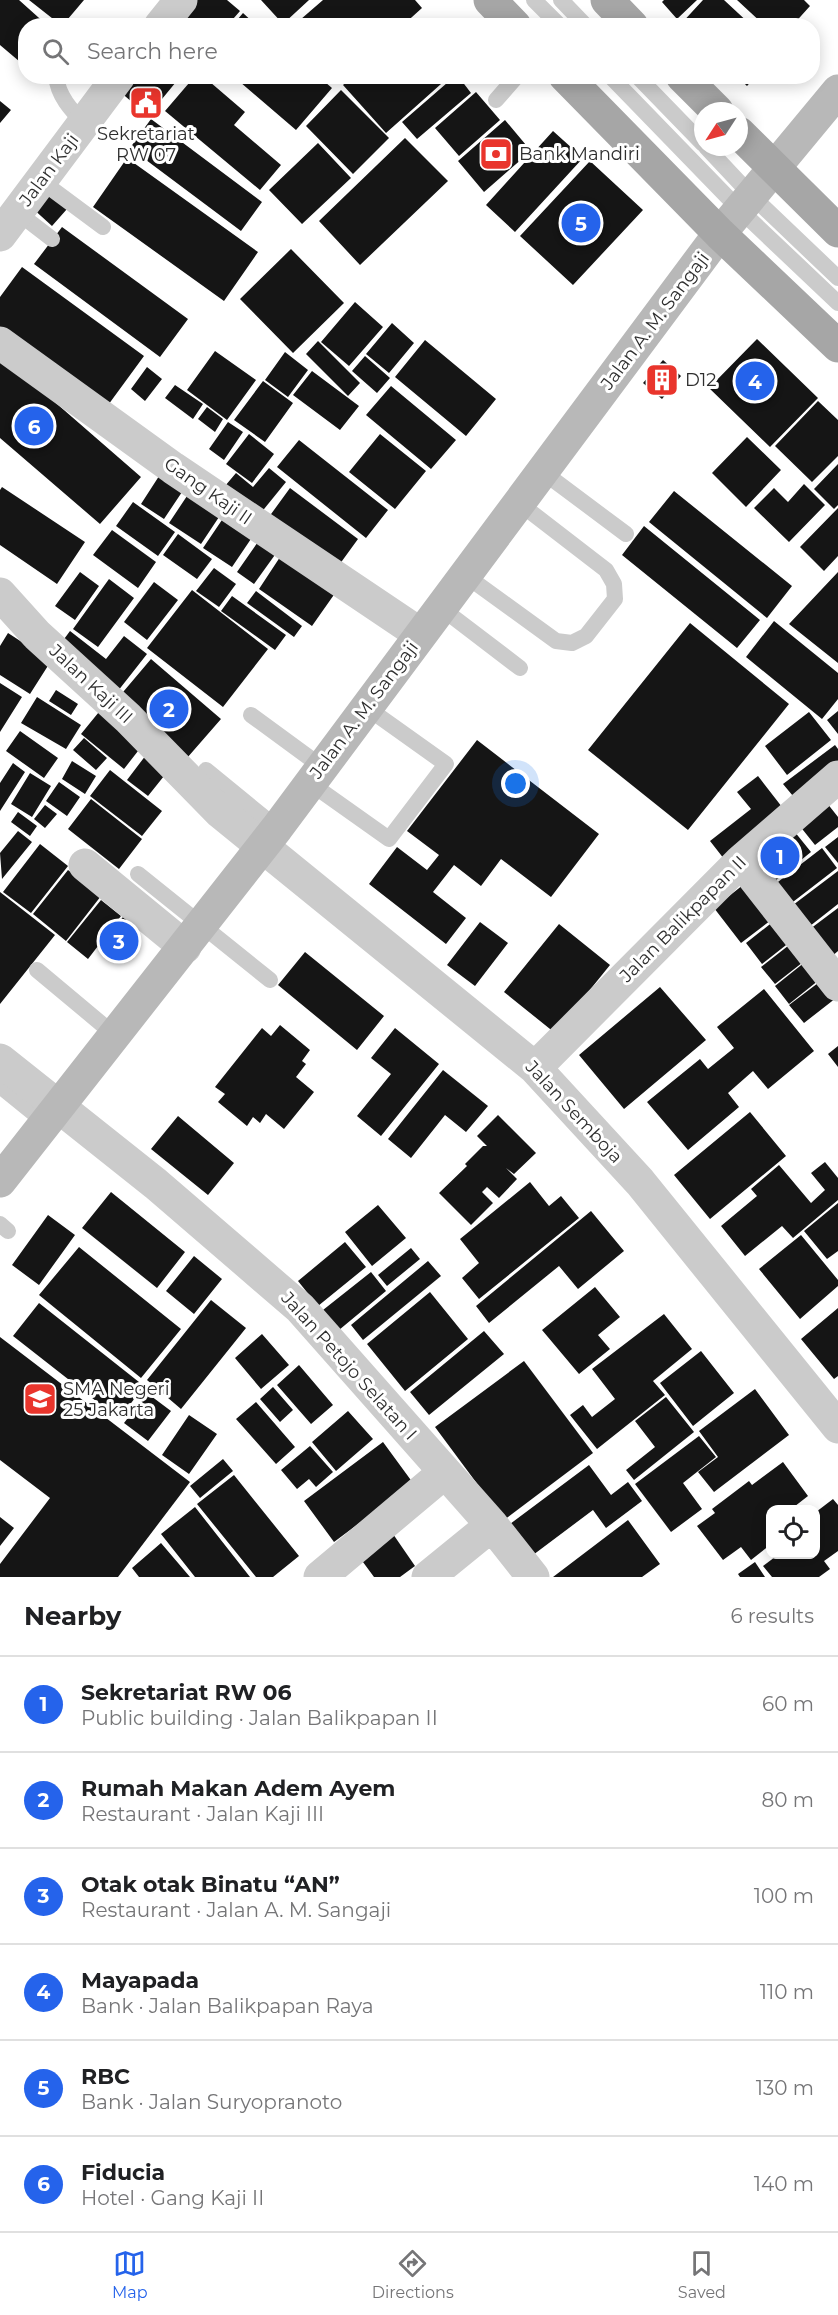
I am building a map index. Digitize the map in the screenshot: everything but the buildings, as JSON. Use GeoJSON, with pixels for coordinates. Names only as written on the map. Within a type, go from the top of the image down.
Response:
{"type":"FeatureCollection","features":[{"type":"Feature","properties":{"kind":"main road"},"geometry":{"type":"LineString","coordinates":[[607,0],[624,18]]}},
{"type":"Feature","properties":{"kind":"main road"},"geometry":{"type":"LineString","coordinates":[[575,84],[738,214],[838,346]]}},
{"type":"Feature","properties":{"kind":"main road"},"geometry":{"type":"LineString","coordinates":[[690,84],[708,102]]}},
{"type":"Feature","properties":{"kind":"main road"},"geometry":{"type":"LineString","coordinates":[[748,143],[838,231]]}},
{"type":"Feature","properties":{"kind":"street"},"geometry":{"type":"LineString","coordinates":[[166,18],[181,0]]}},
{"type":"Feature","properties":{"kind":"street","name":"Jalan Kaji"},"geometry":{"type":"LineString","coordinates":[[8,224],[113,84]]}},
{"type":"Feature","properties":{"kind":"street","name":"Jalan A. M. Sangaji"},"geometry":{"type":"LineString","coordinates":[[0,1181],[194,936],[738,214],[838,91]]}},
{"type":"Feature","properties":{"kind":"street","name":"Gang Kaji II"},"geometry":{"type":"LineString","coordinates":[[0,343],[173,468],[420,634]]}},
{"type":"Feature","properties":{"kind":"street","name":"Jalan Kaji III"},"geometry":{"type":"LineString","coordinates":[[0,594],[38,634],[128,718],[220,812],[269,838]]}},
{"type":"Feature","properties":{"kind":"street","name":"Jalan Balikpapan II"},"geometry":{"type":"LineString","coordinates":[[535,1068],[741,861],[838,777]]}},
{"type":"Feature","properties":{"kind":"street","name":"Jalan Semboja"},"geometry":{"type":"LineString","coordinates":[[269,838],[535,1068],[640,1182],[838,1426]]}},
{"type":"Feature","properties":{"kind":"street"},"geometry":{"type":"LineString","coordinates":[[741,861],[838,985]]}},
{"type":"Feature","properties":{"kind":"street"},"geometry":{"type":"LineString","coordinates":[[85,866],[194,936]]}},
{"type":"Feature","properties":{"kind":"street","name":"Jalan Petojo Selatan I"},"geometry":{"type":"LineString","coordinates":[[0,1060],[53,1116],[156,1184],[246,1272],[300,1308],[492,1526],[533,1577]]}},
{"type":"Feature","properties":{"kind":"street"},"geometry":{"type":"LineString","coordinates":[[320,1577],[445,1472]]}},
{"type":"Feature","properties":{"kind":"street"},"geometry":{"type":"LineString","coordinates":[[428,1577],[492,1526]]}},
{"type":"Feature","properties":{"kind":"lane"},"geometry":{"type":"LineString","coordinates":[[534,0],[552,18]]}},
{"type":"Feature","properties":{"kind":"lane"},"geometry":{"type":"LineString","coordinates":[[561,0],[578,18]]}},
{"type":"Feature","properties":{"kind":"lane"},"geometry":{"type":"LineString","coordinates":[[57,84],[57,88],[84,123]]}},
{"type":"Feature","properties":{"kind":"lane"},"geometry":{"type":"LineString","coordinates":[[496,100],[510,84]]}},
{"type":"Feature","properties":{"kind":"lane"},"geometry":{"type":"LineString","coordinates":[[617,84],[738,214],[838,303]]}},
{"type":"Feature","properties":{"kind":"lane"},"geometry":{"type":"LineString","coordinates":[[645,84],[694,134]]}},
{"type":"Feature","properties":{"kind":"lane"},"geometry":{"type":"LineString","coordinates":[[710,156],[738,214],[838,278]]}},
{"type":"Feature","properties":{"kind":"lane"},"geometry":{"type":"LineString","coordinates":[[40,180],[104,227]]}},
{"type":"Feature","properties":{"kind":"lane"},"geometry":{"type":"LineString","coordinates":[[8,224],[52,239]]}},
{"type":"Feature","properties":{"kind":"lane"},"geometry":{"type":"LineString","coordinates":[[543,472],[626,534]]}},
{"type":"Feature","properties":{"kind":"lane"},"geometry":{"type":"LineString","coordinates":[[465,575],[556,641],[572,644],[586,636],[615,599],[614,584],[606,570],[519,503]]}},
{"type":"Feature","properties":{"kind":"lane"},"geometry":{"type":"LineString","coordinates":[[440,607],[520,668]]}},
{"type":"Feature","properties":{"kind":"lane"},"geometry":{"type":"LineString","coordinates":[[251,715],[389,839],[446,764],[366,707]]}},
{"type":"Feature","properties":{"kind":"lane"},"geometry":{"type":"LineString","coordinates":[[206,770],[269,838]]}},
{"type":"Feature","properties":{"kind":"lane"},"geometry":{"type":"LineString","coordinates":[[138,874],[194,936],[270,980]]}},
{"type":"Feature","properties":{"kind":"lane"},"geometry":{"type":"LineString","coordinates":[[37,970],[116,1036]]}},
{"type":"Feature","properties":{"kind":"lane"},"geometry":{"type":"LineString","coordinates":[[0,1086],[53,1116]]}},
{"type":"Feature","properties":{"kind":"place","name":"Sekretariat RW 07"},"geometry":{"type":"Point","coordinates":[146,103]}},
{"type":"Feature","properties":{"kind":"place","name":"Bank Mandiri"},"geometry":{"type":"Point","coordinates":[496,154]}},
{"type":"Feature","properties":{"kind":"place","name":"RBC"},"geometry":{"type":"Point","coordinates":[581,223]}},
{"type":"Feature","properties":{"kind":"place","name":"D12"},"geometry":{"type":"Point","coordinates":[662,380]}},
{"type":"Feature","properties":{"kind":"place","name":"Mayapada"},"geometry":{"type":"Point","coordinates":[755,381]}},
{"type":"Feature","properties":{"kind":"place","name":"Fiducia"},"geometry":{"type":"Point","coordinates":[34,426]}},
{"type":"Feature","properties":{"kind":"place","name":"Rumah Makan Adem Ayem"},"geometry":{"type":"Point","coordinates":[169,709]}},
{"type":"Feature","properties":{"kind":"place","name":"Sekretariat RW 06"},"geometry":{"type":"Point","coordinates":[780,856]}},
{"type":"Feature","properties":{"kind":"place","name":"Otak otak Binatu “AN”"},"geometry":{"type":"Point","coordinates":[119,941]}},
{"type":"Feature","properties":{"kind":"place","name":"SMA Negeri 25 Jakarta"},"geometry":{"type":"Point","coordinates":[40,1399]}}]}
